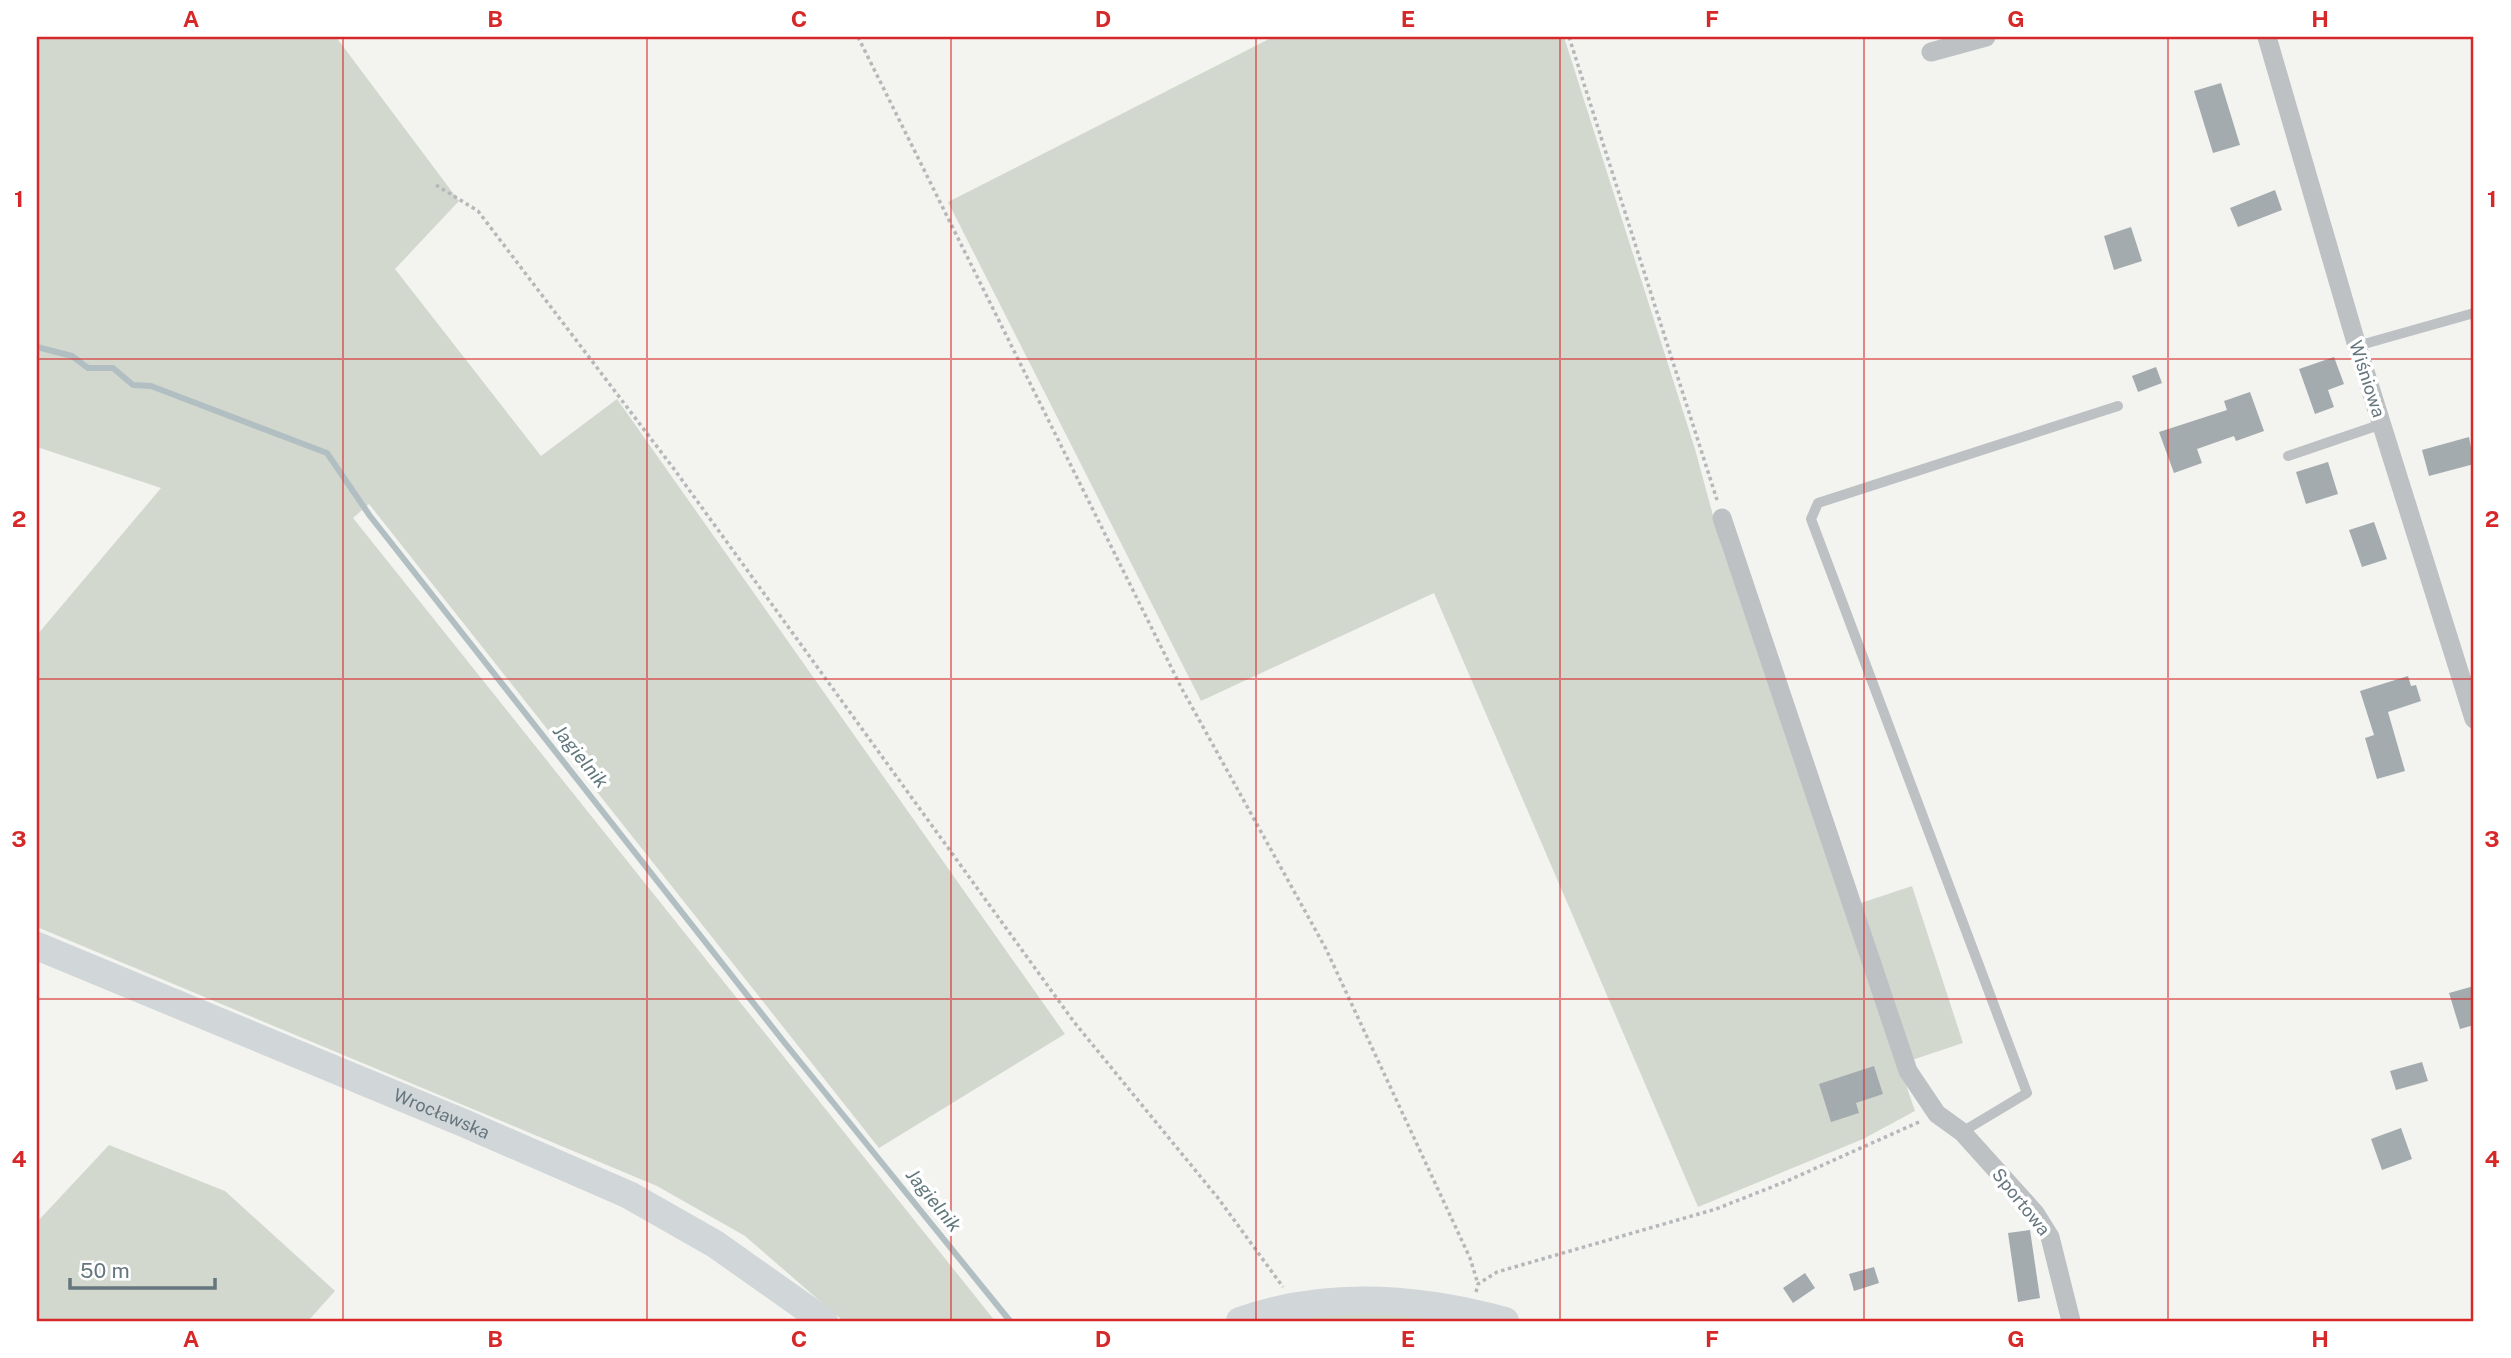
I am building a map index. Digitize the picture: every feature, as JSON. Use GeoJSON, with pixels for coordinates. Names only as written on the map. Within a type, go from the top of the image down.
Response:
{"type":"FeatureCollection","features":[{"type":"Feature","properties":{"kind":"street"},"geometry":{"type":"LineString","coordinates":[[1931,52],[1986,37]]}},
{"type":"Feature","properties":{"kind":"street","name":"Wiśniowa"},"geometry":{"type":"LineString","coordinates":[[2267,37],[2357,346],[2474,719]]}},
{"type":"Feature","properties":{"kind":"street"},"geometry":{"type":"LineString","coordinates":[[1722,518],[1908,1071],[1937,1114]]}},
{"type":"Feature","properties":{"kind":"street","name":"Wrocławska"},"geometry":{"type":"LineString","coordinates":[[37,946],[629,1195],[715,1244],[824,1321]]}},
{"type":"Feature","properties":{"kind":"street","name":"Sportowa"},"geometry":{"type":"LineString","coordinates":[[1937,1114],[1962,1132],[2035,1213],[2050,1237],[2071,1321]]}},
{"type":"Feature","properties":{"kind":"street"},"geometry":{"type":"LineString","coordinates":[[1240,1321],[1318,1301],[1369,1299],[1436,1306],[1505,1321]]}},
{"type":"Feature","properties":{"kind":"lane"},"geometry":{"type":"LineString","coordinates":[[2357,346],[2474,313]]}},
{"type":"Feature","properties":{"kind":"lane"},"geometry":{"type":"LineString","coordinates":[[1962,1132],[2027,1093],[1811,519],[1818,503],[2118,406]]}},
{"type":"Feature","properties":{"kind":"lane"},"geometry":{"type":"LineString","coordinates":[[2288,456],[2382,424]]}},
{"type":"Feature","properties":{"kind":"path"},"geometry":{"type":"LineString","coordinates":[[858,37],[1182,689],[1326,950],[1470,1258],[1478,1284],[1469,1312]]}},
{"type":"Feature","properties":{"kind":"path"},"geometry":{"type":"LineString","coordinates":[[1569,37],[1722,518]]}},
{"type":"Feature","properties":{"kind":"path"},"geometry":{"type":"LineString","coordinates":[[436,185],[478,211],[674,469],[1074,1022],[1218,1198],[1273,1271],[1295,1306]]}},
{"type":"Feature","properties":{"kind":"path"},"geometry":{"type":"LineString","coordinates":[[1478,1284],[1497,1272],[1716,1209],[1787,1181],[1937,1114]]}},
{"type":"Feature","properties":{"kind":"shaded area"},"geometry":{"type":"Polygon","coordinates":[[[37,37],[336,37],[459,201],[395,269],[541,456],[617,399],[1065,1034],[879,1148],[369,504],[353,518],[995,1321],[843,1321],[745,1236],[657,1186],[37,927],[37,635],[161,488],[37,447],[37,37]]]}},
{"type":"Feature","properties":{"kind":"shaded area"},"geometry":{"type":"Polygon","coordinates":[[[1273,37],[1564,37],[1695,449],[1721,545],[1915,1111],[1863,1139],[1698,1207],[1434,593],[1201,701],[948,202],[1273,37]]]}},
{"type":"Feature","properties":{"kind":"shaded area"},"geometry":{"type":"Polygon","coordinates":[[[1912,886],[1963,1043],[1912,1060],[1861,903],[1912,886]]]}},
{"type":"Feature","properties":{"kind":"shaded area"},"geometry":{"type":"Polygon","coordinates":[[[109,1145],[225,1191],[335,1291],[308,1321],[37,1321],[37,1222],[109,1145]]]}},
{"type":"Feature","properties":{"kind":"shaded area"},"geometry":{"type":"Polygon","coordinates":[[[1394,1310],[1445,1321],[1277,1321],[1321,1312],[1394,1310]]]}},
{"type":"Feature","properties":{"kind":"building"},"geometry":{"type":"Polygon","coordinates":[[[2221,83],[2240,145],[2213,153],[2194,91],[2221,83]]]}},
{"type":"Feature","properties":{"kind":"building"},"geometry":{"type":"Polygon","coordinates":[[[2275,190],[2282,210],[2238,227],[2230,208],[2275,190]]]}},
{"type":"Feature","properties":{"kind":"building"},"geometry":{"type":"Polygon","coordinates":[[[2131,227],[2142,261],[2114,270],[2104,236],[2131,227]]]}},
{"type":"Feature","properties":{"kind":"building"},"geometry":{"type":"Polygon","coordinates":[[[2334,357],[2344,384],[2328,390],[2334,407],[2315,414],[2299,369],[2334,357]]]}},
{"type":"Feature","properties":{"kind":"building"},"geometry":{"type":"Polygon","coordinates":[[[2156,367],[2162,383],[2138,392],[2132,376],[2156,367]]]}},
{"type":"Feature","properties":{"kind":"building"},"geometry":{"type":"Polygon","coordinates":[[[2250,392],[2264,431],[2236,441],[2234,436],[2197,449],[2202,463],[2174,473],[2159,432],[2227,410],[2224,401],[2250,392]]]}},
{"type":"Feature","properties":{"kind":"building"},"geometry":{"type":"Polygon","coordinates":[[[2469,437],[2474,464],[2429,476],[2422,450],[2469,437]]]}},
{"type":"Feature","properties":{"kind":"building"},"geometry":{"type":"Polygon","coordinates":[[[2328,462],[2338,494],[2306,504],[2296,472],[2328,462]]]}},
{"type":"Feature","properties":{"kind":"building"},"geometry":{"type":"Polygon","coordinates":[[[2374,522],[2387,559],[2362,567],[2349,530],[2374,522]]]}},
{"type":"Feature","properties":{"kind":"building"},"geometry":{"type":"Polygon","coordinates":[[[2408,676],[2411,686],[2416,685],[2421,701],[2388,712],[2405,771],[2377,779],[2365,738],[2374,735],[2360,691],[2408,676]]]}},
{"type":"Feature","properties":{"kind":"building"},"geometry":{"type":"Polygon","coordinates":[[[2474,986],[2474,1025],[2460,1029],[2449,993],[2474,986]]]}},
{"type":"Feature","properties":{"kind":"building"},"geometry":{"type":"Polygon","coordinates":[[[2422,1062],[2428,1081],[2396,1090],[2390,1071],[2422,1062]]]}},
{"type":"Feature","properties":{"kind":"building"},"geometry":{"type":"Polygon","coordinates":[[[1874,1066],[1883,1094],[1856,1103],[1859,1113],[1831,1122],[1819,1084],[1874,1066]]]}},
{"type":"Feature","properties":{"kind":"building"},"geometry":{"type":"Polygon","coordinates":[[[2401,1128],[2412,1159],[2382,1170],[2371,1139],[2401,1128]]]}},
{"type":"Feature","properties":{"kind":"building"},"geometry":{"type":"Polygon","coordinates":[[[2030,1230],[2040,1298],[2018,1302],[2008,1233],[2030,1230]]]}},
{"type":"Feature","properties":{"kind":"building"},"geometry":{"type":"Polygon","coordinates":[[[1874,1267],[1879,1283],[1854,1291],[1849,1274],[1874,1267]]]}},
{"type":"Feature","properties":{"kind":"building"},"geometry":{"type":"Polygon","coordinates":[[[1805,1273],[1815,1288],[1793,1303],[1783,1288],[1805,1273]]]}},
{"type":"Feature","properties":{"kind":"waterway","name":"Jagielnik"},"geometry":{"type":"LineString","coordinates":[[37,347],[72,356],[88,368],[113,368],[133,385],[151,386],[327,453],[370,516],[784,1042],[1010,1321]]}}]}
